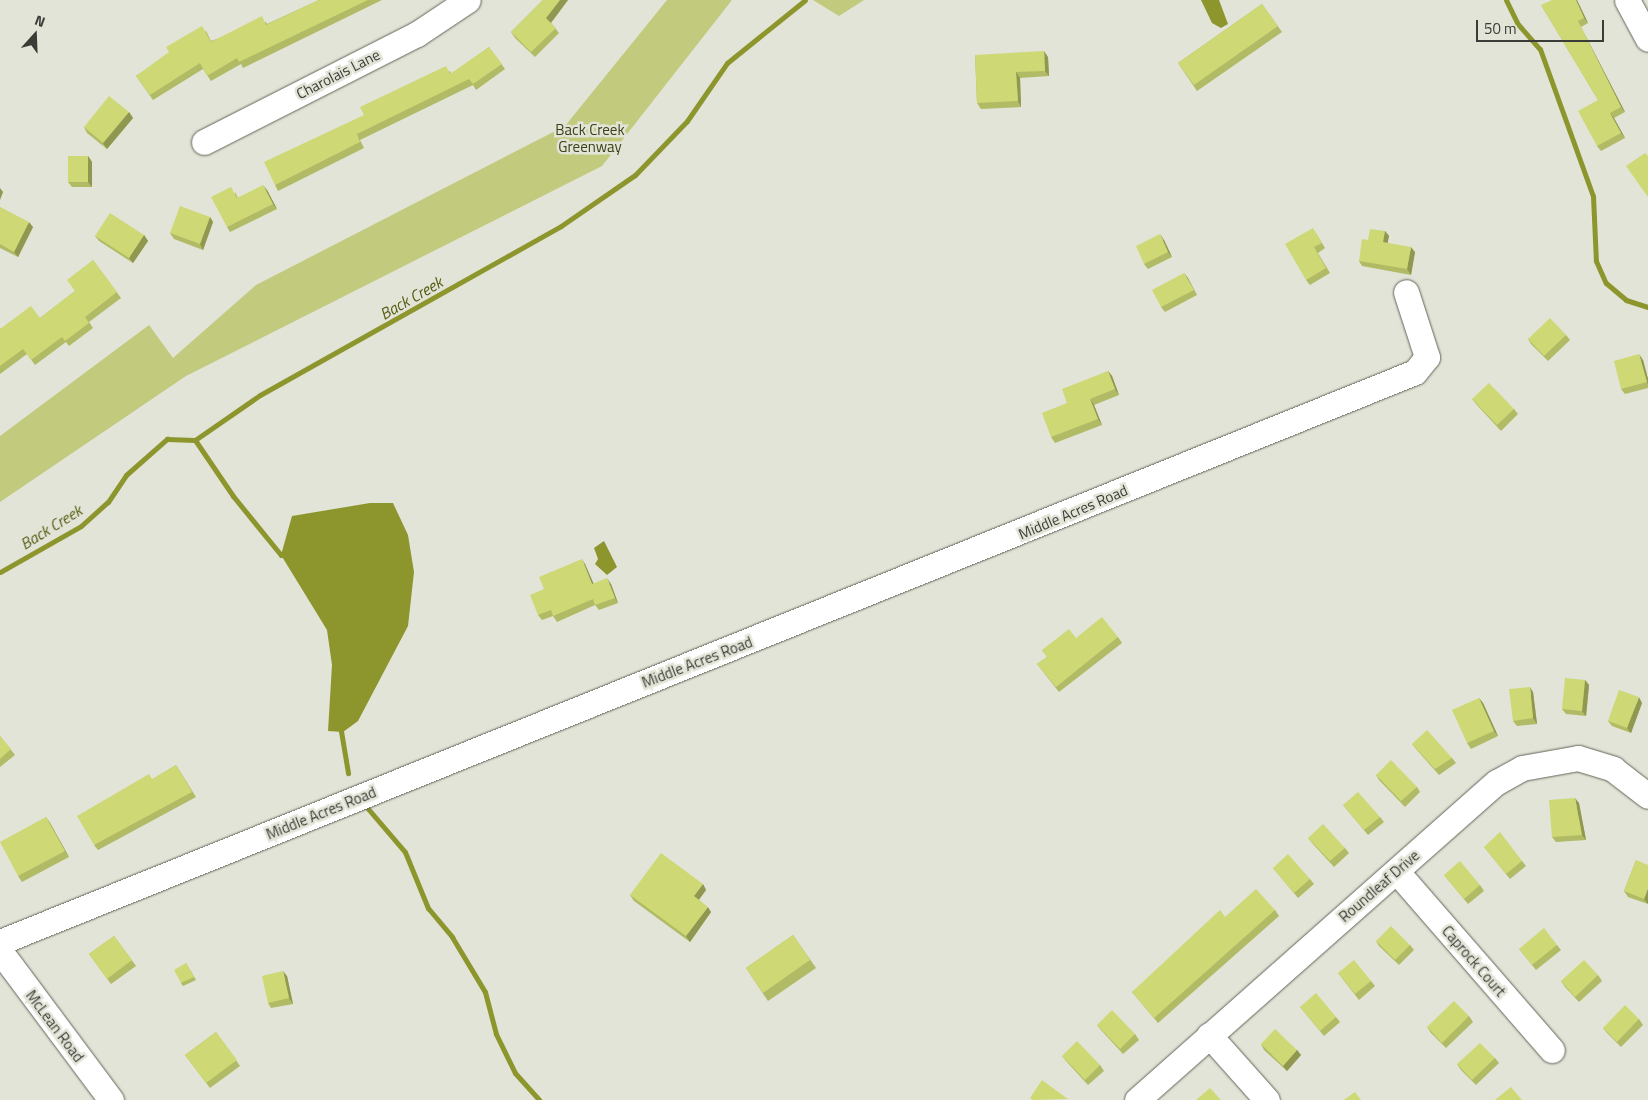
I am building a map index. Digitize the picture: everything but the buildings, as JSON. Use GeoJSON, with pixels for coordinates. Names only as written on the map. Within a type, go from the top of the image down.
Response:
{"type":"FeatureCollection","features":[{"type":"Feature","properties":{"kind":"street","name":"Charolais Lane"},"geometry":{"type":"LineString","coordinates":[[204,142],[418,34],[468,0]]}},
{"type":"Feature","properties":{"kind":"street"},"geometry":{"type":"LineString","coordinates":[[1627,0],[1648,39]]}},
{"type":"Feature","properties":{"kind":"street","name":"Middle Acres Road"},"geometry":{"type":"LineString","coordinates":[[0,942],[1424,367],[1427,357],[1406,292]]}},
{"type":"Feature","properties":{"kind":"street","name":"Roundleaf Drive"},"geometry":{"type":"LineString","coordinates":[[1137,1100],[1208,1035],[1397,872],[1483,793],[1522,768],[1578,758],[1613,769],[1648,796]]}},
{"type":"Feature","properties":{"kind":"street","name":"Caprock Court"},"geometry":{"type":"LineString","coordinates":[[1397,872],[1552,1050]]}},
{"type":"Feature","properties":{"kind":"street","name":"McLean Road"},"geometry":{"type":"LineString","coordinates":[[0,951],[111,1100]]}},
{"type":"Feature","properties":{"kind":"street"},"geometry":{"type":"LineString","coordinates":[[1208,1035],[1266,1100]]}},
{"type":"Feature","properties":{"kind":"green space","name":"Back Creek Greenway"},"geometry":{"type":"Polygon","coordinates":[[[667,0],[732,0],[602,166],[186,376],[0,502],[0,436],[149,325],[173,358],[256,285],[565,126],[667,0]]]}},
{"type":"Feature","properties":{"kind":"green space"},"geometry":{"type":"Polygon","coordinates":[[[813,0],[864,0],[839,16],[813,0]]]}},
{"type":"Feature","properties":{"kind":"shaded area"},"geometry":{"type":"Polygon","coordinates":[[[1201,0],[1219,0],[1228,24],[1221,28],[1212,23],[1201,0]]]}},
{"type":"Feature","properties":{"kind":"shaded area"},"geometry":{"type":"Polygon","coordinates":[[[370,503],[393,503],[408,535],[414,572],[408,626],[358,721],[343,732],[328,731],[332,665],[327,630],[281,555],[292,516],[370,503]]]}},
{"type":"Feature","properties":{"kind":"shaded area"},"geometry":{"type":"Polygon","coordinates":[[[604,541],[617,567],[607,575],[595,564],[598,559],[594,548],[604,541]]]}},
{"type":"Feature","properties":{"kind":"waterway","name":"Back Creek"},"geometry":{"type":"LineString","coordinates":[[0,572],[81,526],[108,502],[126,475],[167,439],[195,440],[260,395],[561,226],[635,175],[687,121],[727,63],[805,0]]}},
{"type":"Feature","properties":{"kind":"waterway"},"geometry":{"type":"LineString","coordinates":[[1506,0],[1517,23],[1540,49],[1593,196],[1596,261],[1606,283],[1626,300],[1648,307]]}},
{"type":"Feature","properties":{"kind":"waterway"},"geometry":{"type":"LineString","coordinates":[[195,440],[233,496],[281,555],[286,554]]}},
{"type":"Feature","properties":{"kind":"waterway"},"geometry":{"type":"LineString","coordinates":[[340,725],[348,773]]}},
{"type":"Feature","properties":{"kind":"waterway"},"geometry":{"type":"LineString","coordinates":[[364,804],[405,852],[428,908],[452,937],[485,992],[496,1034],[515,1073],[539,1100]]}}]}
